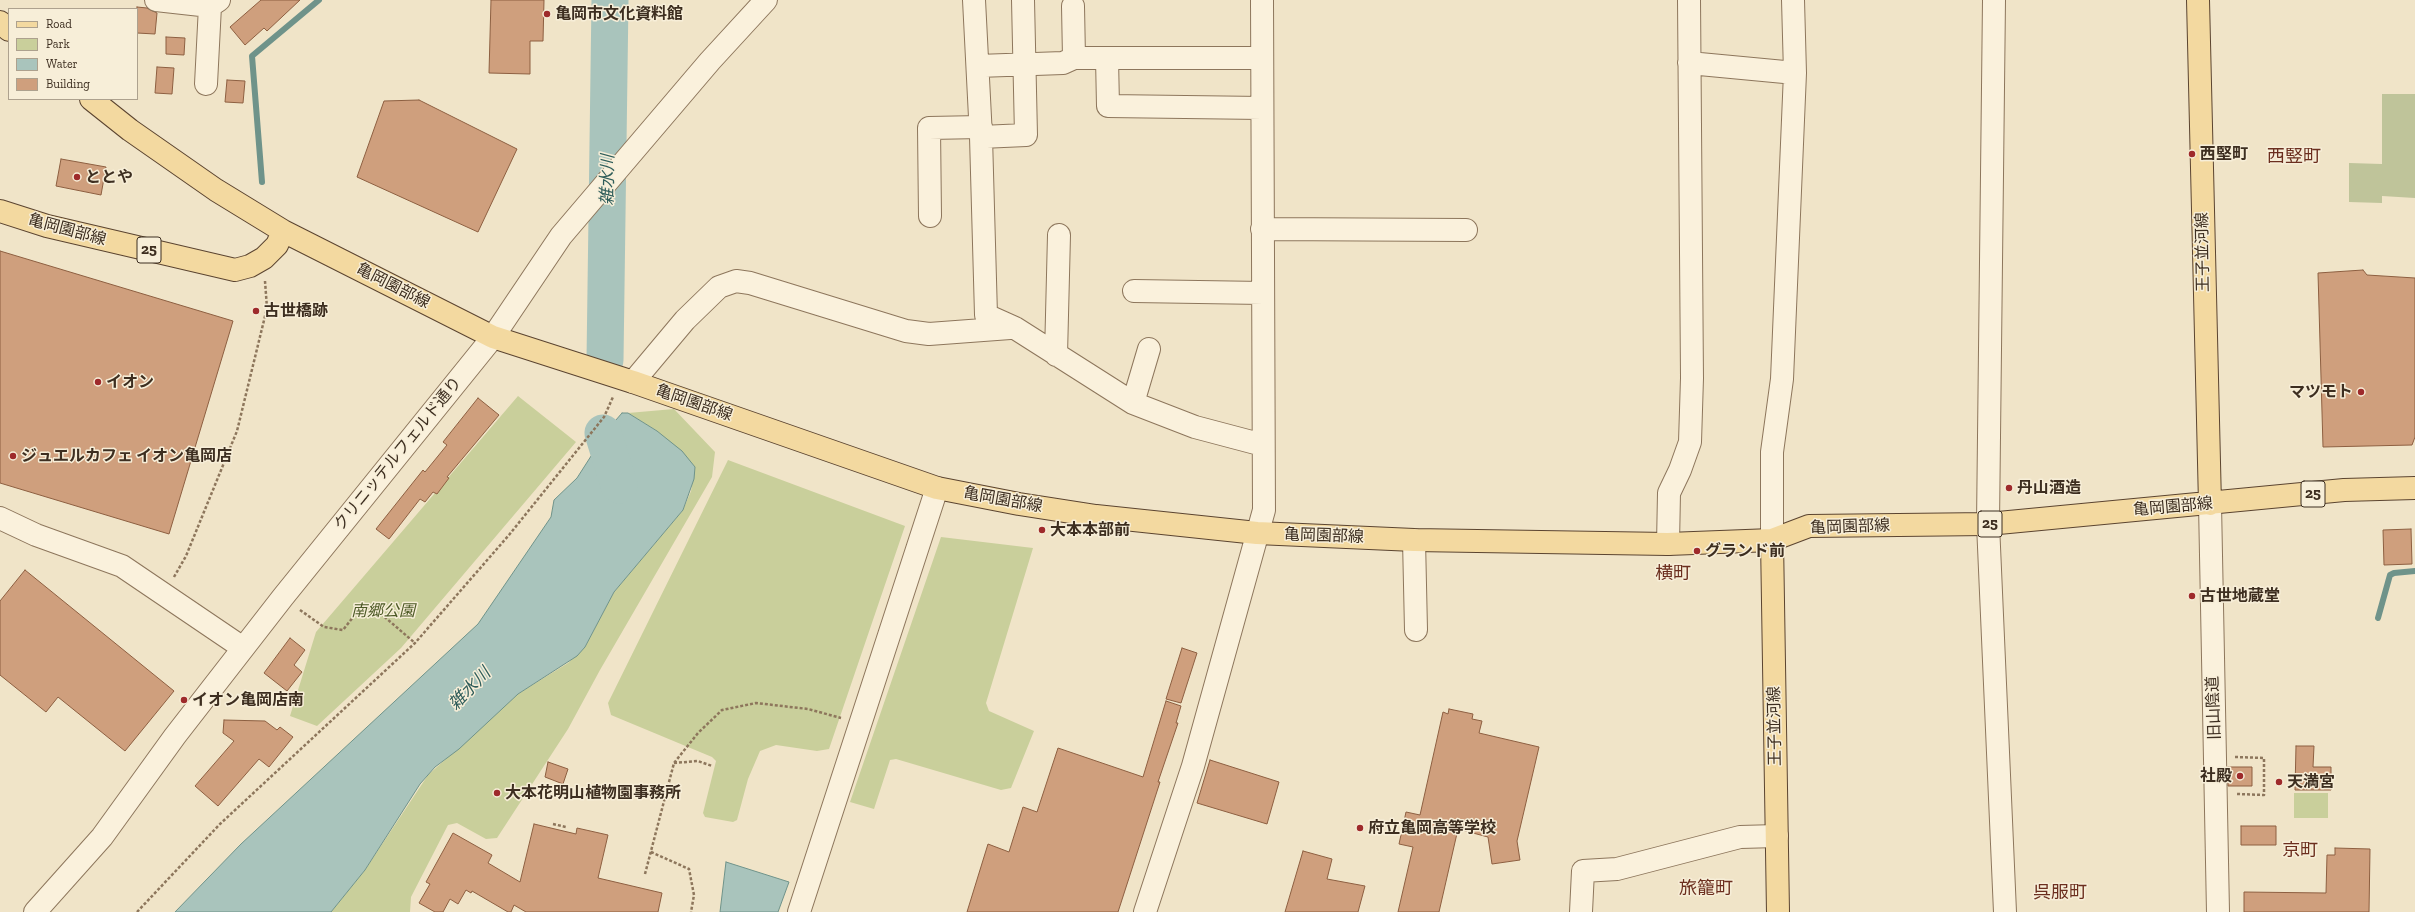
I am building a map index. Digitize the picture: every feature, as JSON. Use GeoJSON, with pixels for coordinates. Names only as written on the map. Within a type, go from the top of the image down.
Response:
{"type":"FeatureCollection","features":[{"type":"Feature","properties":{"kind":"main road","name":"王子並河線"},"geometry":{"type":"LineString","coordinates":[[2198,0],[2210,504]]}},
{"type":"Feature","properties":{"kind":"main road"},"geometry":{"type":"LineString","coordinates":[[0,22],[8,29]]}},
{"type":"Feature","properties":{"kind":"main road","name":"亀岡園部線"},"geometry":{"type":"LineString","coordinates":[[92,100],[130,130],[216,190],[283,231],[493,337],[627,380],[937,488],[1096,516],[1258,533],[1414,540],[1668,544],[1772,540],[1810,526],[1988,524],[2344,490],[2415,488]]}},
{"type":"Feature","properties":{"kind":"main road","name":"亀岡園部線"},"geometry":{"type":"LineString","coordinates":[[0,211],[47,226],[235,270],[250,266],[264,258],[277,245],[283,231]]}},
{"type":"Feature","properties":{"kind":"main road","name":"王子並河線"},"geometry":{"type":"LineString","coordinates":[[1772,540],[1778,912]]}},
{"type":"Feature","properties":{"kind":"street"},"geometry":{"type":"LineString","coordinates":[[156,0],[215,3],[206,84]]}},
{"type":"Feature","properties":{"kind":"street","name":"クリニッテルフェルド通り"},"geometry":{"type":"LineString","coordinates":[[34,912],[102,837],[175,736],[243,648],[493,337],[561,236],[710,61],[766,0]]}},
{"type":"Feature","properties":{"kind":"street"},"geometry":{"type":"LineString","coordinates":[[974,0],[981,132],[986,315],[1015,328],[1133,403],[1196,427],[1263,445]]}},
{"type":"Feature","properties":{"kind":"street"},"geometry":{"type":"LineString","coordinates":[[930,216],[929,128],[1026,135],[1023,0]]}},
{"type":"Feature","properties":{"kind":"street"},"geometry":{"type":"LineString","coordinates":[[1145,912],[1193,766],[1264,510],[1262,0]]}},
{"type":"Feature","properties":{"kind":"street"},"geometry":{"type":"LineString","coordinates":[[1668,544],[1669,493],[1680,470],[1690,442],[1691,420],[1692,370],[1689,0]]}},
{"type":"Feature","properties":{"kind":"street"},"geometry":{"type":"LineString","coordinates":[[1772,540],[1772,452],[1782,379],[1795,74],[1793,0]]}},
{"type":"Feature","properties":{"kind":"street"},"geometry":{"type":"LineString","coordinates":[[1994,0],[1988,524],[2005,912]]}},
{"type":"Feature","properties":{"kind":"street"},"geometry":{"type":"LineString","coordinates":[[1073,6],[1074,58]]}},
{"type":"Feature","properties":{"kind":"street"},"geometry":{"type":"LineString","coordinates":[[978,66],[1063,63],[1074,58],[1262,58]]}},
{"type":"Feature","properties":{"kind":"street"},"geometry":{"type":"LineString","coordinates":[[1107,58],[1108,106],[1262,108]]}},
{"type":"Feature","properties":{"kind":"street"},"geometry":{"type":"LineString","coordinates":[[1690,63],[1795,74]]}},
{"type":"Feature","properties":{"kind":"street"},"geometry":{"type":"LineString","coordinates":[[1262,229],[1466,230]]}},
{"type":"Feature","properties":{"kind":"street"},"geometry":{"type":"LineString","coordinates":[[1056,355],[1059,235]]}},
{"type":"Feature","properties":{"kind":"street"},"geometry":{"type":"LineString","coordinates":[[627,380],[719,287],[736,281],[750,283],[906,331],[929,334],[1015,328]]}},
{"type":"Feature","properties":{"kind":"street"},"geometry":{"type":"LineString","coordinates":[[1134,291],[1263,293]]}},
{"type":"Feature","properties":{"kind":"street"},"geometry":{"type":"LineString","coordinates":[[1133,403],[1148,349]]}},
{"type":"Feature","properties":{"kind":"street"},"geometry":{"type":"LineString","coordinates":[[799,912],[937,488]]}},
{"type":"Feature","properties":{"kind":"street","name":"旧山陰道"},"geometry":{"type":"LineString","coordinates":[[2210,504],[2218,912]]}},
{"type":"Feature","properties":{"kind":"street"},"geometry":{"type":"LineString","coordinates":[[0,518],[36,535],[122,566],[243,648]]}},
{"type":"Feature","properties":{"kind":"street"},"geometry":{"type":"LineString","coordinates":[[1414,540],[1416,630]]}},
{"type":"Feature","properties":{"kind":"street"},"geometry":{"type":"LineString","coordinates":[[1581,912],[1583,871],[1617,869],[1740,837],[1777,836]]}},
{"type":"Feature","properties":{"kind":"path"},"geometry":{"type":"LineString","coordinates":[[163,594],[186,556],[237,431],[267,308],[264,258]]}},
{"type":"Feature","properties":{"kind":"path"},"geometry":{"type":"LineString","coordinates":[[137,912],[220,824],[415,643],[509,535],[604,417],[627,380]]}},
{"type":"Feature","properties":{"kind":"path"},"geometry":{"type":"LineString","coordinates":[[283,597],[324,627],[343,630],[361,607],[374,607],[415,643]]}},
{"type":"Feature","properties":{"kind":"path"},"geometry":{"type":"LineString","coordinates":[[645,874],[674,763],[698,733],[722,710],[756,703],[808,709],[860,723]]}},
{"type":"Feature","properties":{"kind":"path"},"geometry":{"type":"LineString","coordinates":[[2216,756],[2264,758],[2264,795],[2216,794]]}},
{"type":"Feature","properties":{"kind":"path"},"geometry":{"type":"LineString","coordinates":[[674,763],[698,761],[712,766]]}},
{"type":"Feature","properties":{"kind":"path"},"geometry":{"type":"LineString","coordinates":[[552,824],[566,827]]}},
{"type":"Feature","properties":{"kind":"path"},"geometry":{"type":"LineString","coordinates":[[651,852],[689,869],[694,895],[691,912]]}},
{"type":"Feature","properties":{"kind":"green space"},"geometry":{"type":"Polygon","coordinates":[[[2382,94],[2415,94],[2415,198],[2382,196],[2382,203],[2349,202],[2349,163],[2382,164],[2382,94]]]}},
{"type":"Feature","properties":{"kind":"green space","name":"南郷公園"},"geometry":{"type":"Polygon","coordinates":[[[518,396],[576,442],[401,648],[317,726],[290,716],[316,632],[518,396]]]}},
{"type":"Feature","properties":{"kind":"green space"},"geometry":{"type":"Polygon","coordinates":[[[674,409],[715,452],[712,477],[600,670],[568,729],[497,838],[486,839],[457,823],[448,825],[411,897],[410,912],[331,912],[365,870],[428,775],[518,694],[568,663],[585,647],[614,592],[683,510],[691,491],[695,467],[657,431],[628,413],[674,409]]]}},
{"type":"Feature","properties":{"kind":"green space"},"geometry":{"type":"Polygon","coordinates":[[[728,460],[905,526],[829,749],[817,751],[776,745],[760,751],[748,779],[737,820],[733,822],[705,817],[703,813],[716,761],[712,757],[611,715],[608,703],[728,460]]]}},
{"type":"Feature","properties":{"kind":"green space"},"geometry":{"type":"Polygon","coordinates":[[[941,537],[1033,548],[986,703],[989,711],[1034,731],[1011,788],[1001,790],[896,759],[890,760],[874,809],[850,802],[941,537]]]}},
{"type":"Feature","properties":{"kind":"green space"},"geometry":{"type":"Polygon","coordinates":[[[2294,793],[2328,793],[2328,818],[2294,818],[2294,793]]]}},
{"type":"Feature","properties":{"kind":"water"},"geometry":{"type":"Polygon","coordinates":[[[622,413],[628,413],[657,431],[682,451],[695,467],[694,479],[683,510],[614,592],[585,647],[577,656],[518,694],[459,749],[435,767],[420,784],[365,870],[331,912],[175,912],[241,844],[478,624],[551,517],[554,500],[577,478],[609,428],[622,413]]]}},
{"type":"Feature","properties":{"kind":"water"},"geometry":{"type":"Polygon","coordinates":[[[726,862],[789,882],[778,912],[720,912],[726,862]]]}},
{"type":"Feature","properties":{"kind":"building"},"geometry":{"type":"Polygon","coordinates":[[[261,0],[300,0],[267,31],[264,28],[245,45],[230,27],[261,0]]]}},
{"type":"Feature","properties":{"kind":"building"},"geometry":{"type":"Polygon","coordinates":[[[491,0],[544,0],[543,41],[530,41],[530,74],[489,73],[491,0]]]}},
{"type":"Feature","properties":{"kind":"building"},"geometry":{"type":"Polygon","coordinates":[[[137,8],[147,8],[157,13],[155,34],[138,33],[137,8]]]}},
{"type":"Feature","properties":{"kind":"building"},"geometry":{"type":"Polygon","coordinates":[[[166,37],[185,38],[184,55],[166,54],[166,37]]]}},
{"type":"Feature","properties":{"kind":"building"},"geometry":{"type":"Polygon","coordinates":[[[157,67],[174,68],[172,94],[155,93],[157,67]]]}},
{"type":"Feature","properties":{"kind":"building"},"geometry":{"type":"Polygon","coordinates":[[[227,80],[245,81],[243,103],[225,102],[227,80]]]}},
{"type":"Feature","properties":{"kind":"building"},"geometry":{"type":"Polygon","coordinates":[[[419,100],[517,149],[478,232],[357,177],[384,101],[419,100]]]}},
{"type":"Feature","properties":{"kind":"building"},"geometry":{"type":"Polygon","coordinates":[[[61,159],[106,167],[101,195],[56,186],[61,159]]]}},
{"type":"Feature","properties":{"kind":"building","name":"イオン"},"geometry":{"type":"Polygon","coordinates":[[[0,251],[233,321],[169,534],[0,483],[0,251]]]}},
{"type":"Feature","properties":{"kind":"building"},"geometry":{"type":"Polygon","coordinates":[[[2363,270],[2367,275],[2415,278],[2415,437],[2412,445],[2323,447],[2318,273],[2363,270]]]}},
{"type":"Feature","properties":{"kind":"building"},"geometry":{"type":"Polygon","coordinates":[[[478,398],[499,415],[447,477],[449,478],[437,494],[433,492],[425,502],[420,499],[389,539],[376,529],[423,470],[425,472],[447,445],[443,442],[478,398]]]}},
{"type":"Feature","properties":{"kind":"building"},"geometry":{"type":"Polygon","coordinates":[[[2411,529],[2412,564],[2384,565],[2383,530],[2411,529]]]}},
{"type":"Feature","properties":{"kind":"building"},"geometry":{"type":"Polygon","coordinates":[[[25,570],[174,691],[125,751],[58,697],[46,712],[0,675],[0,601],[25,570]]]}},
{"type":"Feature","properties":{"kind":"building"},"geometry":{"type":"Polygon","coordinates":[[[290,638],[305,650],[294,665],[302,672],[287,691],[264,673],[290,638]]]}},
{"type":"Feature","properties":{"kind":"building"},"geometry":{"type":"Polygon","coordinates":[[[1182,648],[1197,653],[1181,703],[1166,699],[1182,648]]]}},
{"type":"Feature","properties":{"kind":"building"},"geometry":{"type":"Polygon","coordinates":[[[1166,701],[1181,706],[1176,723],[1178,723],[1158,782],[1160,782],[1118,912],[967,912],[988,844],[1009,852],[1023,807],[1037,812],[1058,748],[1143,777],[1166,701]]]}},
{"type":"Feature","properties":{"kind":"building"},"geometry":{"type":"Polygon","coordinates":[[[1449,709],[1473,714],[1472,719],[1482,721],[1479,733],[1539,747],[1517,841],[1520,860],[1492,864],[1488,837],[1458,829],[1439,912],[1398,912],[1413,847],[1399,844],[1406,812],[1420,815],[1443,712],[1448,714],[1449,709]]]}},
{"type":"Feature","properties":{"kind":"building"},"geometry":{"type":"Polygon","coordinates":[[[224,720],[265,721],[277,730],[280,727],[293,737],[269,767],[259,759],[218,806],[195,786],[234,741],[223,733],[224,720]]]}},
{"type":"Feature","properties":{"kind":"building"},"geometry":{"type":"Polygon","coordinates":[[[2296,746],[2314,746],[2313,767],[2331,767],[2331,790],[2295,790],[2296,746]]]}},
{"type":"Feature","properties":{"kind":"building"},"geometry":{"type":"Polygon","coordinates":[[[1210,760],[1279,782],[1267,824],[1197,803],[1210,760]]]}},
{"type":"Feature","properties":{"kind":"building"},"geometry":{"type":"Polygon","coordinates":[[[548,762],[568,769],[563,784],[545,777],[548,762]]]}},
{"type":"Feature","properties":{"kind":"building","name":"社殿"},"geometry":{"type":"Polygon","coordinates":[[[2228,767],[2252,767],[2252,786],[2228,786],[2228,767]]]}},
{"type":"Feature","properties":{"kind":"building"},"geometry":{"type":"Polygon","coordinates":[[[534,824],[576,834],[577,828],[608,835],[598,878],[662,893],[658,912],[526,912],[514,905],[511,912],[508,912],[472,891],[471,893],[466,890],[458,904],[450,899],[443,912],[435,912],[419,903],[430,884],[426,882],[453,833],[492,855],[488,863],[520,882],[534,824]]]}},
{"type":"Feature","properties":{"kind":"building"},"geometry":{"type":"Polygon","coordinates":[[[2241,826],[2276,826],[2276,845],[2241,845],[2241,826]]]}},
{"type":"Feature","properties":{"kind":"building"},"geometry":{"type":"Polygon","coordinates":[[[2335,848],[2370,849],[2369,912],[2244,912],[2244,892],[2326,893],[2327,855],[2335,855],[2335,848]]]}},
{"type":"Feature","properties":{"kind":"building"},"geometry":{"type":"Polygon","coordinates":[[[1303,851],[1332,859],[1327,879],[1365,886],[1358,912],[1285,912],[1303,851]]]}},
{"type":"Feature","properties":{"kind":"waterway"},"geometry":{"type":"LineString","coordinates":[[262,182],[252,56],[319,0]]}},
{"type":"Feature","properties":{"kind":"waterway","name":"雑水川"},"geometry":{"type":"LineString","coordinates":[[605,360],[610,0]]}},
{"type":"Feature","properties":{"kind":"waterway","name":"雑水川"},"geometry":{"type":"LineString","coordinates":[[603,433],[619,485]]}},
{"type":"Feature","properties":{"kind":"waterway"},"geometry":{"type":"LineString","coordinates":[[2378,618],[2390,575],[2394,573],[2415,571]]}},
{"type":"Feature","properties":{"kind":"place","name":"亀岡市文化資料館"},"geometry":{"type":"Point","coordinates":[547,14]}},
{"type":"Feature","properties":{"kind":"place","name":"西堅町"},"geometry":{"type":"Point","coordinates":[2192,154]}},
{"type":"Feature","properties":{"kind":"place","name":"ととや"},"geometry":{"type":"Point","coordinates":[77,177]}},
{"type":"Feature","properties":{"kind":"place","name":"古世橋跡"},"geometry":{"type":"Point","coordinates":[256,311]}},
{"type":"Feature","properties":{"kind":"place","name":"イオン"},"geometry":{"type":"Point","coordinates":[98,382]}},
{"type":"Feature","properties":{"kind":"place","name":"マツモト"},"geometry":{"type":"Point","coordinates":[2361,392]}},
{"type":"Feature","properties":{"kind":"place","name":"ジュエルカフェ イオン亀岡店"},"geometry":{"type":"Point","coordinates":[13,456]}},
{"type":"Feature","properties":{"kind":"place","name":"丹山酒造"},"geometry":{"type":"Point","coordinates":[2009,488]}},
{"type":"Feature","properties":{"kind":"place","name":"大本本部前"},"geometry":{"type":"Point","coordinates":[1042,530]}},
{"type":"Feature","properties":{"kind":"place","name":"グランド前"},"geometry":{"type":"Point","coordinates":[1697,551]}},
{"type":"Feature","properties":{"kind":"place","name":"古世地蔵堂"},"geometry":{"type":"Point","coordinates":[2192,596]}},
{"type":"Feature","properties":{"kind":"place","name":"イオン亀岡店南"},"geometry":{"type":"Point","coordinates":[184,700]}},
{"type":"Feature","properties":{"kind":"place","name":"社殿"},"geometry":{"type":"Point","coordinates":[2240,776]}},
{"type":"Feature","properties":{"kind":"place","name":"天満宮"},"geometry":{"type":"Point","coordinates":[2279,782]}},
{"type":"Feature","properties":{"kind":"place","name":"大本花明山植物園事務所"},"geometry":{"type":"Point","coordinates":[497,793]}},
{"type":"Feature","properties":{"kind":"place","name":"府立亀岡高等学校"},"geometry":{"type":"Point","coordinates":[1360,828]}},
{"type":"Feature","properties":{"kind":"district","name":"西竪町"},"geometry":{"type":"Point","coordinates":[2294,157]}},
{"type":"Feature","properties":{"kind":"district","name":"横町"},"geometry":{"type":"Point","coordinates":[1673,574]}},
{"type":"Feature","properties":{"kind":"district","name":"京町"},"geometry":{"type":"Point","coordinates":[2300,851]}},
{"type":"Feature","properties":{"kind":"district","name":"旅籠町"},"geometry":{"type":"Point","coordinates":[1706,889]}},
{"type":"Feature","properties":{"kind":"district","name":"呉服町"},"geometry":{"type":"Point","coordinates":[2060,893]}}]}
